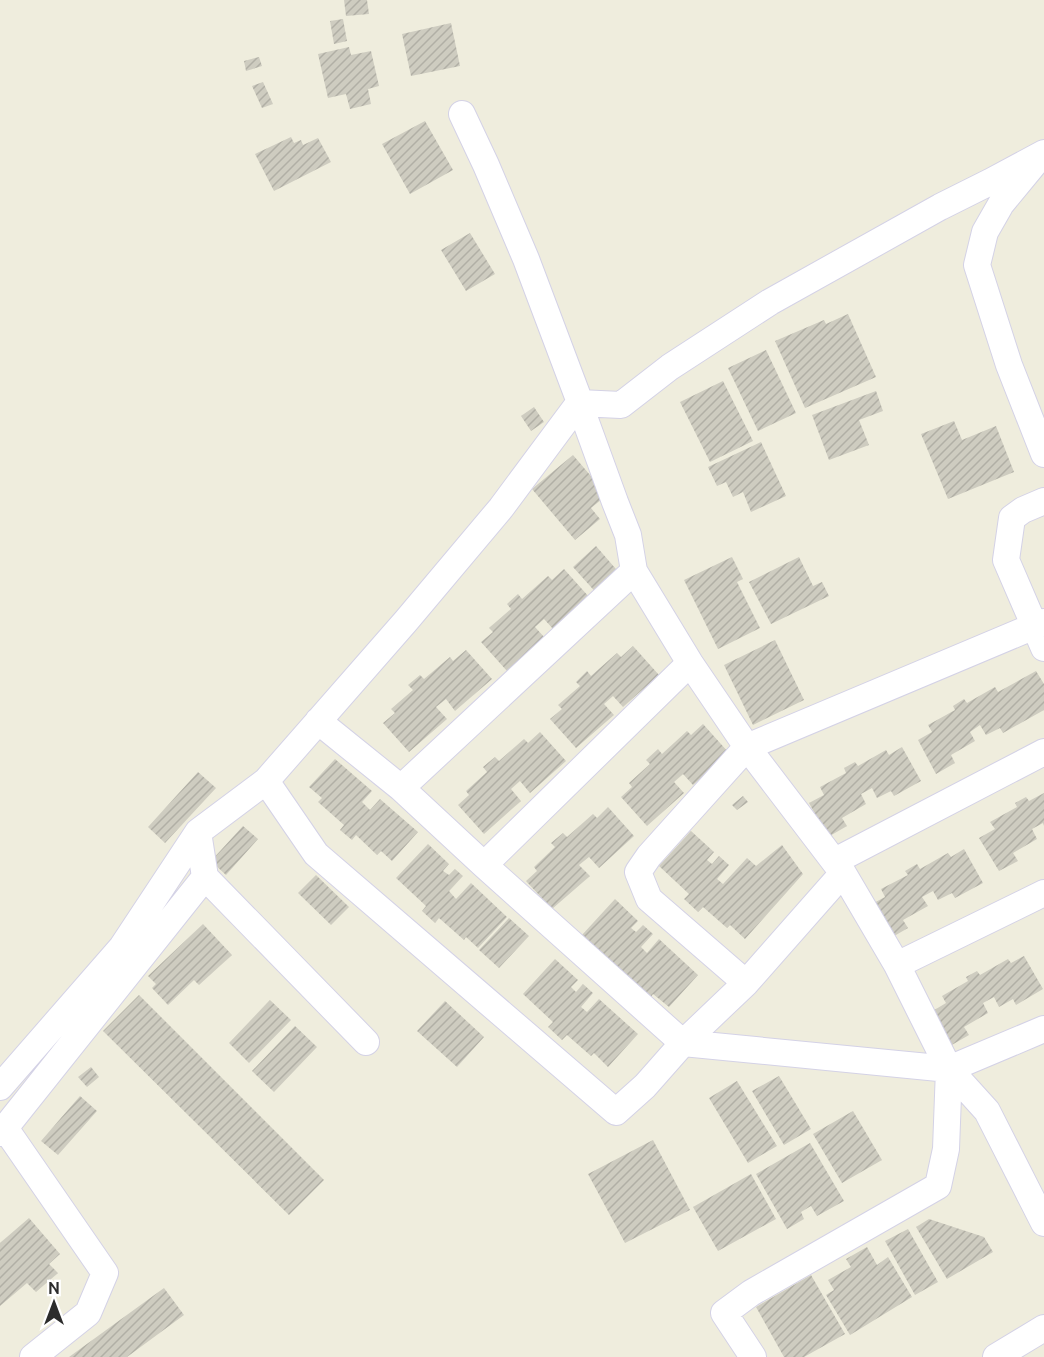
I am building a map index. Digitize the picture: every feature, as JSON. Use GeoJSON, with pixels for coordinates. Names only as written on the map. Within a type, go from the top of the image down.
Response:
{"type":"FeatureCollection","features":[{"type":"Feature","properties":{"kind":"street"},"geometry":{"type":"LineString","coordinates":[[462,114],[526,259],[578,397],[628,535],[634,571],[690,663],[747,747],[839,867],[897,965],[949,1069],[987,1112],[1044,1222]]}},
{"type":"Feature","properties":{"kind":"street"},"geometry":{"type":"LineString","coordinates":[[579,403],[621,405],[670,367],[770,302],[940,207],[1043,153]]}},
{"type":"Feature","properties":{"kind":"street"},"geometry":{"type":"LineString","coordinates":[[1043,153],[1001,204],[985,232],[977,265],[1009,365],[1044,454]]}},
{"type":"Feature","properties":{"kind":"street"},"geometry":{"type":"LineString","coordinates":[[0,1087],[122,947],[198,832],[266,781],[501,508],[579,403]]}},
{"type":"Feature","properties":{"kind":"street"},"geometry":{"type":"LineString","coordinates":[[746,983],[649,899],[639,872],[649,856],[747,747],[1041,632],[1006,560],[1012,518],[1023,510],[1044,501]]}},
{"type":"Feature","properties":{"kind":"street"},"geometry":{"type":"LineString","coordinates":[[401,788],[634,571]]}},
{"type":"Feature","properties":{"kind":"street"},"geometry":{"type":"LineString","coordinates":[[484,866],[690,663]]}},
{"type":"Feature","properties":{"kind":"street"},"geometry":{"type":"LineString","coordinates":[[318,722],[401,788],[484,866],[683,1043],[949,1069],[1044,1029]]}},
{"type":"Feature","properties":{"kind":"street"},"geometry":{"type":"LineString","coordinates":[[266,781],[316,854],[616,1112],[645,1086],[683,1043],[746,983],[839,867],[1044,752]]}},
{"type":"Feature","properties":{"kind":"street"},"geometry":{"type":"LineString","coordinates":[[198,832],[205,877],[366,1042]]}},
{"type":"Feature","properties":{"kind":"street"},"geometry":{"type":"LineString","coordinates":[[33,1357],[88,1313],[105,1273],[2,1131],[205,877]]}},
{"type":"Feature","properties":{"kind":"street"},"geometry":{"type":"LineString","coordinates":[[897,965],[1044,893]]}},
{"type":"Feature","properties":{"kind":"street"},"geometry":{"type":"LineString","coordinates":[[753,1357],[724,1313],[751,1293],[938,1186],[946,1149],[949,1069]]}},
{"type":"Feature","properties":{"kind":"street"},"geometry":{"type":"LineString","coordinates":[[996,1357],[1044,1328]]}},
{"type":"Feature","properties":{"kind":"building"},"geometry":{"type":"Polygon","coordinates":[[[344,0],[367,0],[369,14],[346,16],[344,0]]]}},
{"type":"Feature","properties":{"kind":"building"},"geometry":{"type":"Polygon","coordinates":[[[343,19],[347,41],[334,44],[330,21],[343,19]]]}},
{"type":"Feature","properties":{"kind":"building"},"geometry":{"type":"Polygon","coordinates":[[[451,23],[460,66],[411,76],[402,34],[451,23]]]}},
{"type":"Feature","properties":{"kind":"building"},"geometry":{"type":"Polygon","coordinates":[[[349,47],[351,55],[371,51],[379,86],[368,89],[371,104],[350,109],[346,94],[328,98],[318,54],[349,47]]]}},
{"type":"Feature","properties":{"kind":"building"},"geometry":{"type":"Polygon","coordinates":[[[259,57],[262,66],[246,71],[244,61],[259,57]]]}},
{"type":"Feature","properties":{"kind":"building"},"geometry":{"type":"Polygon","coordinates":[[[263,82],[273,104],[262,108],[252,86],[263,82]]]}},
{"type":"Feature","properties":{"kind":"building"},"geometry":{"type":"Polygon","coordinates":[[[425,121],[453,170],[410,194],[382,144],[425,121]]]}},
{"type":"Feature","properties":{"kind":"building"},"geometry":{"type":"Polygon","coordinates":[[[291,137],[294,143],[301,140],[303,145],[318,138],[331,162],[274,191],[255,154],[291,137]]]}},
{"type":"Feature","properties":{"kind":"building"},"geometry":{"type":"Polygon","coordinates":[[[470,233],[495,274],[466,291],[441,250],[470,233]]]}},
{"type":"Feature","properties":{"kind":"building"},"geometry":{"type":"Polygon","coordinates":[[[848,314],[876,377],[805,408],[775,341],[824,320],[826,324],[848,314]]]}},
{"type":"Feature","properties":{"kind":"building"},"geometry":{"type":"Polygon","coordinates":[[[766,350],[796,413],[758,431],[728,368],[766,350]]]}},
{"type":"Feature","properties":{"kind":"building"},"geometry":{"type":"Polygon","coordinates":[[[723,381],[753,441],[710,462],[680,402],[723,381]]]}},
{"type":"Feature","properties":{"kind":"building"},"geometry":{"type":"Polygon","coordinates":[[[876,391],[883,411],[859,420],[869,445],[829,460],[812,415],[876,391]]]}},
{"type":"Feature","properties":{"kind":"building"},"geometry":{"type":"Polygon","coordinates":[[[534,407],[544,422],[531,431],[521,416],[534,407]]]}},
{"type":"Feature","properties":{"kind":"building"},"geometry":{"type":"Polygon","coordinates":[[[954,421],[962,440],[996,426],[1014,472],[948,499],[921,434],[954,421]]]}},
{"type":"Feature","properties":{"kind":"building"},"geometry":{"type":"Polygon","coordinates":[[[761,442],[786,496],[751,512],[743,492],[733,497],[726,482],[717,486],[708,467],[761,442]]]}},
{"type":"Feature","properties":{"kind":"building"},"geometry":{"type":"Polygon","coordinates":[[[573,455],[607,495],[591,508],[600,519],[575,540],[532,489],[573,455]]]}},
{"type":"Feature","properties":{"kind":"building"},"geometry":{"type":"Polygon","coordinates":[[[596,546],[622,576],[599,596],[573,567],[596,546]]]}},
{"type":"Feature","properties":{"kind":"building"},"geometry":{"type":"Polygon","coordinates":[[[732,557],[743,579],[737,582],[760,628],[718,649],[684,580],[732,557]]]}},
{"type":"Feature","properties":{"kind":"building"},"geometry":{"type":"Polygon","coordinates":[[[799,557],[813,586],[822,582],[829,596],[771,624],[749,582],[799,557]]]}},
{"type":"Feature","properties":{"kind":"building"},"geometry":{"type":"Polygon","coordinates":[[[564,569],[590,598],[554,630],[544,619],[535,627],[545,638],[507,671],[481,642],[493,632],[489,628],[511,609],[507,604],[518,594],[522,599],[548,576],[552,580],[564,569]]]}},
{"type":"Feature","properties":{"kind":"building"},"geometry":{"type":"Polygon","coordinates":[[[775,640],[804,700],[753,725],[724,665],[775,640]]]}},
{"type":"Feature","properties":{"kind":"building"},"geometry":{"type":"Polygon","coordinates":[[[633,646],[659,675],[623,707],[613,696],[604,704],[614,715],[576,748],[550,719],[562,709],[558,705],[580,686],[576,682],[587,671],[591,676],[617,653],[621,657],[633,646]]]}},
{"type":"Feature","properties":{"kind":"building"},"geometry":{"type":"Polygon","coordinates":[[[466,650],[492,679],[455,711],[446,699],[436,707],[447,719],[409,752],[383,723],[395,713],[391,709],[413,690],[408,685],[420,675],[424,679],[450,657],[453,661],[466,650]]]}},
{"type":"Feature","properties":{"kind":"building"},"geometry":{"type":"Polygon","coordinates":[[[1036,671],[1044,684],[1044,710],[1003,733],[1000,728],[986,735],[980,725],[970,732],[975,741],[951,755],[955,763],[936,774],[918,740],[932,732],[928,725],[955,710],[953,706],[964,699],[967,703],[995,687],[998,692],[1036,671]]]}},
{"type":"Feature","properties":{"kind":"building"},"geometry":{"type":"Polygon","coordinates":[[[703,724],[729,753],[693,785],[683,774],[674,782],[684,793],[647,826],[621,797],[632,787],[629,783],[650,764],[646,760],[658,749],[662,754],[687,731],[691,735],[703,724]]]}},
{"type":"Feature","properties":{"kind":"building"},"geometry":{"type":"Polygon","coordinates":[[[540,732],[566,761],[530,793],[520,781],[511,789],[521,801],[484,834],[458,805],[469,795],[466,791],[487,772],[483,767],[495,757],[499,761],[524,739],[528,743],[540,732]]]}},
{"type":"Feature","properties":{"kind":"building"},"geometry":{"type":"Polygon","coordinates":[[[902,747],[921,781],[894,796],[891,791],[877,798],[872,788],[861,794],[866,804],[842,818],[847,826],[828,837],[809,803],[824,795],[820,787],[846,773],[844,768],[855,762],[858,766],[886,750],[889,755],[902,747]]]}},
{"type":"Feature","properties":{"kind":"building"},"geometry":{"type":"Polygon","coordinates":[[[335,759],[372,791],[362,802],[370,810],[380,799],[418,832],[392,861],[381,851],[377,855],[356,835],[352,840],[340,830],[344,825],[318,802],[322,798],[309,787],[335,759]]]}},
{"type":"Feature","properties":{"kind":"building"},"geometry":{"type":"Polygon","coordinates":[[[198,772],[216,788],[165,843],[148,827],[198,772]]]}},
{"type":"Feature","properties":{"kind":"building"},"geometry":{"type":"Polygon","coordinates":[[[1044,793],[1044,826],[1043,823],[1032,829],[1037,839],[1013,853],[1018,861],[999,871],[979,838],[995,829],[990,822],[1017,807],[1015,803],[1026,797],[1029,801],[1044,793]]]}},
{"type":"Feature","properties":{"kind":"building"},"geometry":{"type":"Polygon","coordinates":[[[743,796],[748,802],[737,810],[732,805],[743,796]]]}},
{"type":"Feature","properties":{"kind":"building"},"geometry":{"type":"Polygon","coordinates":[[[608,807],[634,836],[599,868],[589,857],[579,865],[590,876],[552,909],[526,881],[537,871],[534,867],[555,847],[551,843],[563,833],[567,837],[593,814],[597,818],[608,807]]]}},
{"type":"Feature","properties":{"kind":"building"},"geometry":{"type":"Polygon","coordinates":[[[243,826],[258,839],[226,875],[211,861],[243,826]]]}},
{"type":"Feature","properties":{"kind":"building"},"geometry":{"type":"Polygon","coordinates":[[[691,831],[714,852],[707,860],[712,864],[719,856],[729,865],[717,879],[723,884],[747,858],[756,866],[782,845],[803,874],[745,939],[730,925],[727,928],[703,907],[698,912],[684,899],[689,894],[659,866],[691,831]]]}},
{"type":"Feature","properties":{"kind":"building"},"geometry":{"type":"Polygon","coordinates":[[[428,844],[449,864],[443,871],[449,875],[455,869],[463,876],[449,891],[456,899],[471,883],[507,917],[478,948],[466,937],[464,940],[439,918],[435,923],[422,911],[426,906],[396,878],[428,844]]]}},
{"type":"Feature","properties":{"kind":"building"},"geometry":{"type":"Polygon","coordinates":[[[964,849],[983,883],[955,898],[952,893],[938,900],[933,891],[922,897],[928,906],[903,920],[908,928],[889,939],[870,905],[885,897],[881,889],[908,875],[905,871],[917,864],[920,869],[948,853],[951,857],[964,849]]]}},
{"type":"Feature","properties":{"kind":"building"},"geometry":{"type":"Polygon","coordinates":[[[316,875],[349,907],[331,925],[298,893],[316,875]]]}},
{"type":"Feature","properties":{"kind":"building"},"geometry":{"type":"Polygon","coordinates":[[[615,899],[638,921],[631,928],[636,932],[643,925],[653,934],[641,947],[647,953],[659,939],[698,975],[669,1007],[653,994],[651,997],[627,975],[622,981],[608,968],[613,963],[582,935],[615,899]]]}},
{"type":"Feature","properties":{"kind":"building"},"geometry":{"type":"Polygon","coordinates":[[[509,918],[529,936],[499,968],[479,950],[509,918]]]}},
{"type":"Feature","properties":{"kind":"building"},"geometry":{"type":"Polygon","coordinates":[[[203,924],[232,955],[199,985],[194,980],[168,1005],[152,988],[156,984],[148,976],[203,924]]]}},
{"type":"Feature","properties":{"kind":"building"},"geometry":{"type":"Polygon","coordinates":[[[1024,956],[1043,989],[1016,1005],[1013,999],[999,1007],[994,997],[983,1003],[988,1013],[964,1027],[969,1035],[950,1046],[931,1012],[946,1003],[942,996],[968,981],[966,977],[977,971],[980,975],[1008,959],[1011,963],[1024,956]]]}},
{"type":"Feature","properties":{"kind":"building"},"geometry":{"type":"Polygon","coordinates":[[[555,959],[578,980],[571,987],[576,992],[583,984],[593,993],[581,1007],[587,1012],[599,999],[638,1034],[608,1067],[594,1053],[591,1056],[567,1035],[562,1040],[548,1027],[553,1022],[523,994],[555,959]]]}},
{"type":"Feature","properties":{"kind":"building"},"geometry":{"type":"Polygon","coordinates":[[[139,995],[324,1180],[289,1215],[103,1031],[139,995]]]}},
{"type":"Feature","properties":{"kind":"building"},"geometry":{"type":"Polygon","coordinates":[[[270,1000],[291,1020],[249,1063],[229,1043],[270,1000]]]}},
{"type":"Feature","properties":{"kind":"building"},"geometry":{"type":"Polygon","coordinates":[[[445,1001],[484,1037],[457,1067],[417,1031],[445,1001]]]}},
{"type":"Feature","properties":{"kind":"building"},"geometry":{"type":"Polygon","coordinates":[[[295,1026],[317,1047],[274,1092],[252,1071],[295,1026]]]}},
{"type":"Feature","properties":{"kind":"building"},"geometry":{"type":"Polygon","coordinates":[[[91,1067],[99,1077],[87,1087],[78,1077],[91,1067]]]}},
{"type":"Feature","properties":{"kind":"building"},"geometry":{"type":"Polygon","coordinates":[[[779,1076],[811,1129],[784,1145],[752,1091],[779,1076]]]}},
{"type":"Feature","properties":{"kind":"building"},"geometry":{"type":"Polygon","coordinates":[[[737,1081],[777,1146],[748,1163],[709,1098],[737,1081]]]}},
{"type":"Feature","properties":{"kind":"building"},"geometry":{"type":"Polygon","coordinates":[[[80,1096],[97,1111],[58,1155],[41,1141],[80,1096]]]}},
{"type":"Feature","properties":{"kind":"building"},"geometry":{"type":"Polygon","coordinates":[[[853,1111],[882,1160],[842,1183],[813,1134],[853,1111]]]}},
{"type":"Feature","properties":{"kind":"building"},"geometry":{"type":"Polygon","coordinates":[[[653,1140],[690,1210],[625,1243],[588,1174],[653,1140]]]}},
{"type":"Feature","properties":{"kind":"building"},"geometry":{"type":"Polygon","coordinates":[[[810,1143],[844,1201],[817,1216],[811,1206],[801,1212],[804,1219],[787,1229],[756,1174],[810,1143]]]}},
{"type":"Feature","properties":{"kind":"building"},"geometry":{"type":"Polygon","coordinates":[[[751,1174],[776,1219],[718,1251],[693,1207],[751,1174]]]}},
{"type":"Feature","properties":{"kind":"building"},"geometry":{"type":"Polygon","coordinates":[[[29,1218],[60,1254],[49,1264],[58,1273],[36,1292],[27,1283],[0,1306],[0,1243],[29,1218]]]}},
{"type":"Feature","properties":{"kind":"building"},"geometry":{"type":"Polygon","coordinates":[[[929,1219],[984,1237],[993,1252],[947,1279],[916,1227],[929,1219]]]}},
{"type":"Feature","properties":{"kind":"building"},"geometry":{"type":"Polygon","coordinates":[[[908,1229],[938,1282],[915,1295],[885,1241],[908,1229]]]}},
{"type":"Feature","properties":{"kind":"building"},"geometry":{"type":"Polygon","coordinates":[[[867,1247],[877,1265],[888,1257],[912,1297],[850,1335],[826,1295],[834,1290],[828,1280],[851,1267],[846,1259],[867,1247]]]}},
{"type":"Feature","properties":{"kind":"building"},"geometry":{"type":"Polygon","coordinates":[[[811,1275],[845,1334],[804,1357],[784,1357],[756,1307],[811,1275]]]}},
{"type":"Feature","properties":{"kind":"building"},"geometry":{"type":"Polygon","coordinates":[[[164,1288],[184,1315],[127,1357],[69,1357],[164,1288]]]}}]}
